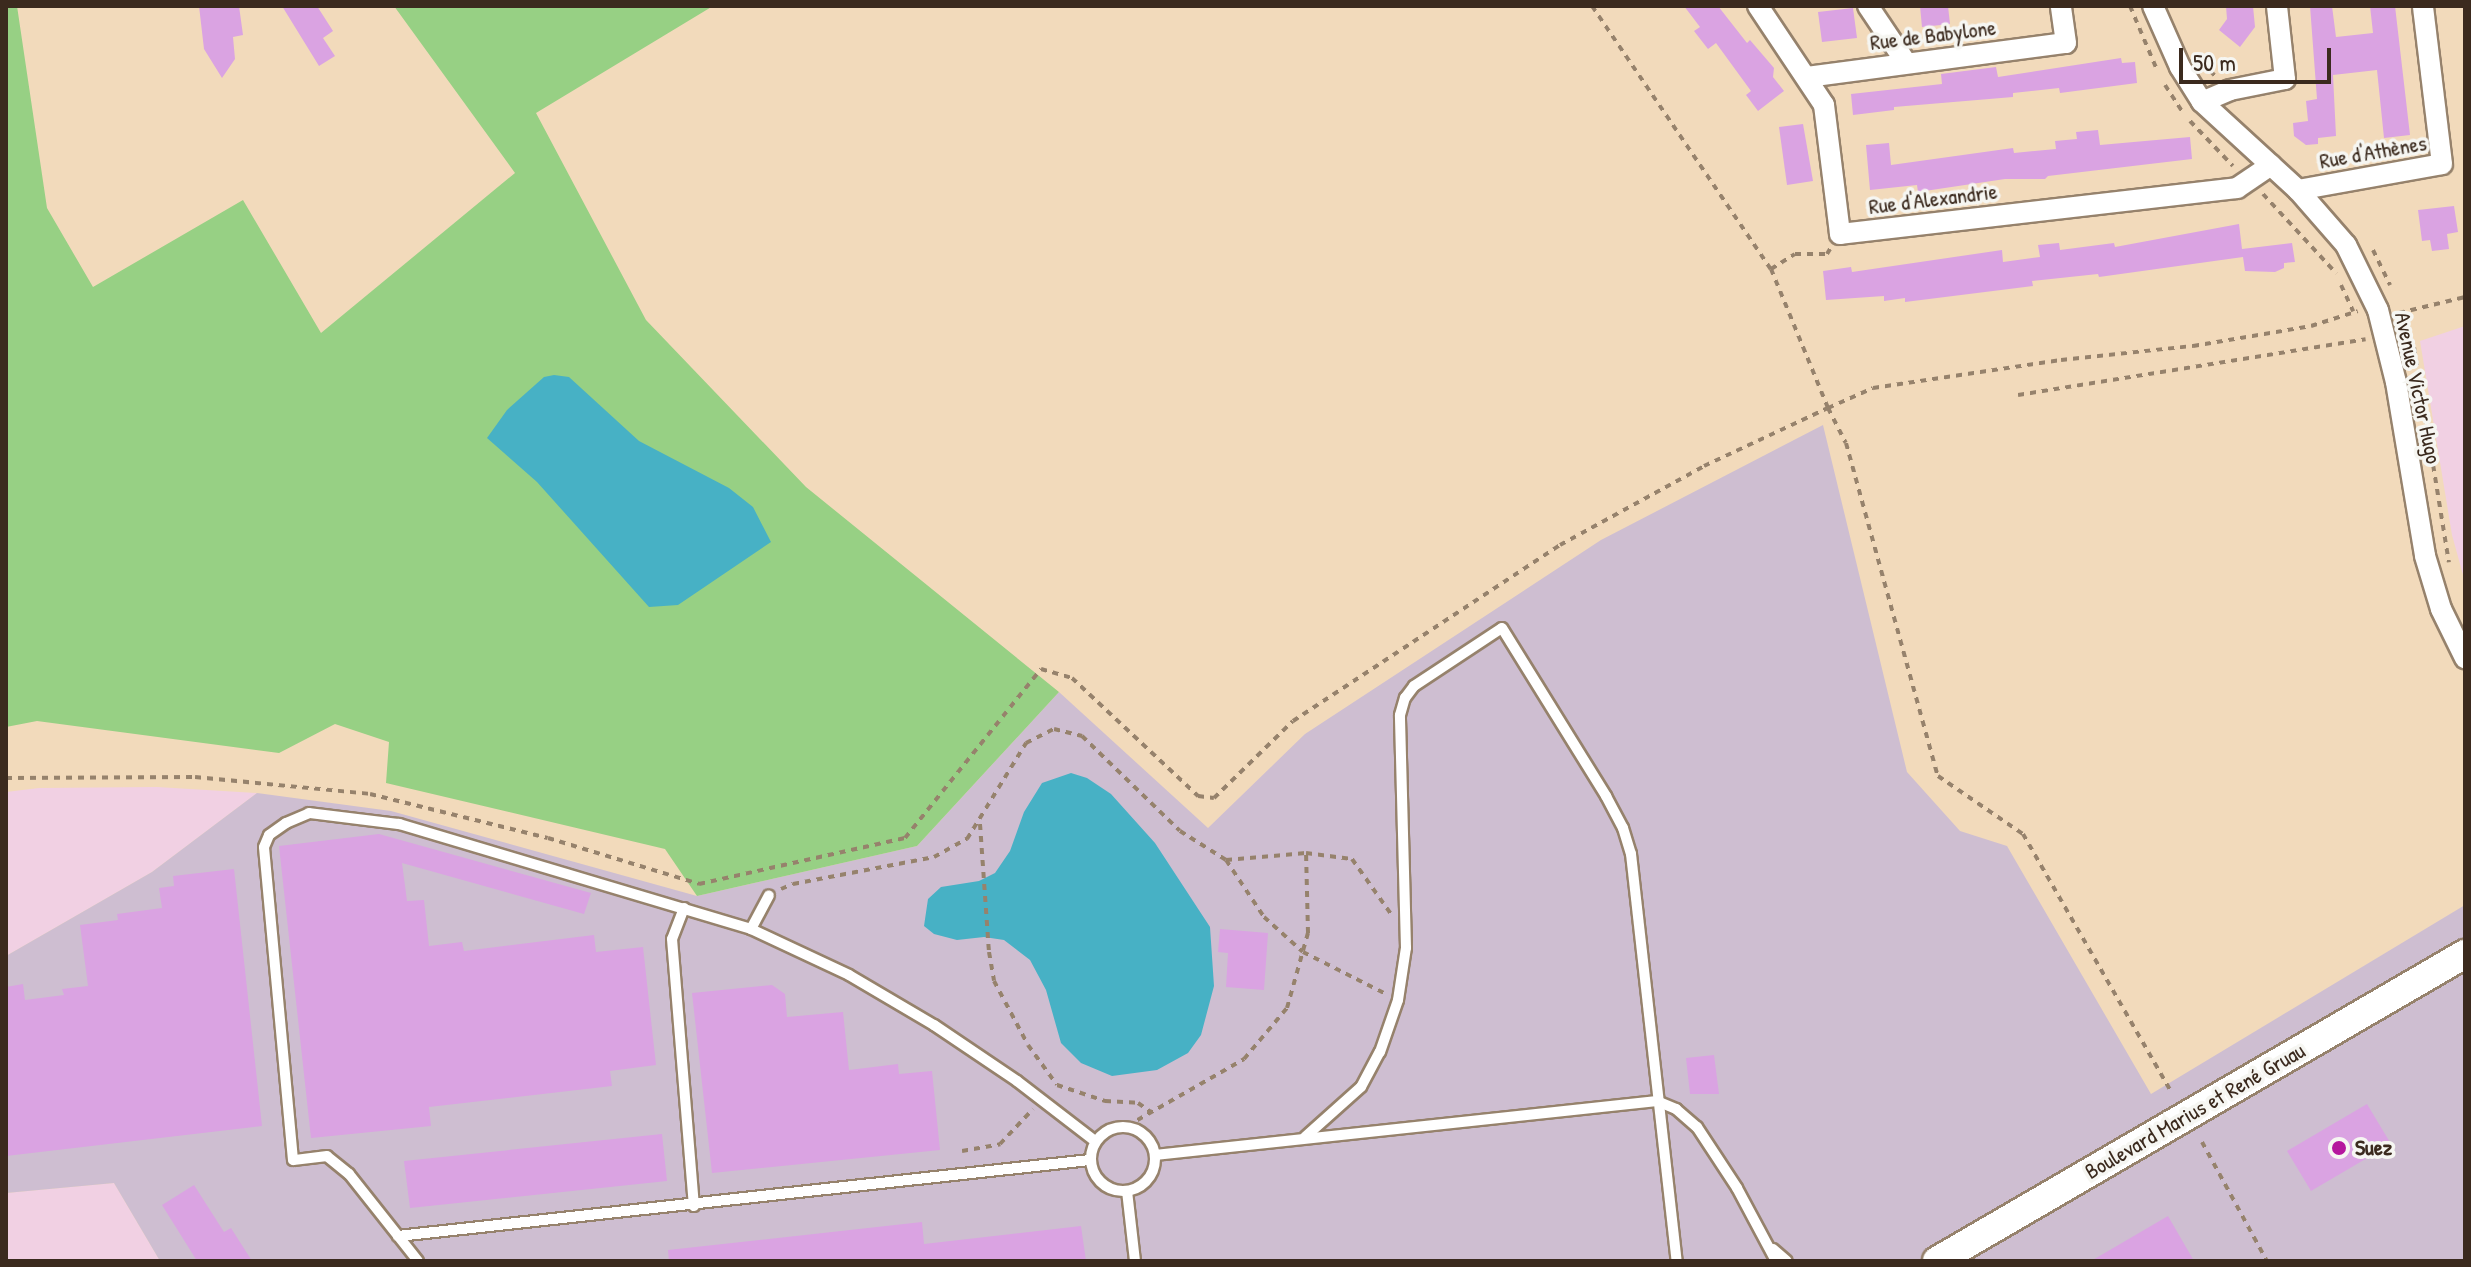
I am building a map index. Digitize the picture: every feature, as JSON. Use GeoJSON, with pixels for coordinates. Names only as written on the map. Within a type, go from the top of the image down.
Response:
{"type":"FeatureCollection","features":[{"type":"Feature","properties":{"kind":"main road","name":"Boulevard Marius et René Gruau"},"geometry":{"type":"LineString","coordinates":[[1937,1261],[2461,955]]}},
{"type":"Feature","properties":{"kind":"street","name":"Rue d'Alexandrie"},"geometry":{"type":"LineString","coordinates":[[1758,6],[1824,105],[1840,234],[2237,188],[2271,165]]}},
{"type":"Feature","properties":{"kind":"street"},"geometry":{"type":"LineString","coordinates":[[1868,6],[1905,61]]}},
{"type":"Feature","properties":{"kind":"street","name":"Rue de Babylone"},"geometry":{"type":"LineString","coordinates":[[1807,77],[1905,61],[2066,43],[2061,6]]}},
{"type":"Feature","properties":{"kind":"street","name":"Avenue Victor Hugo"},"geometry":{"type":"LineString","coordinates":[[2153,6],[2180,67],[2202,102],[2298,190],[2346,245],[2378,310],[2425,556],[2441,609],[2465,658]]}},
{"type":"Feature","properties":{"kind":"street"},"geometry":{"type":"LineString","coordinates":[[2202,102],[2230,90],[2285,79],[2277,6]]}},
{"type":"Feature","properties":{"kind":"street","name":"Rue d'Athènes"},"geometry":{"type":"LineString","coordinates":[[2298,190],[2442,164],[2423,6]]}},
{"type":"Feature","properties":{"kind":"lane"},"geometry":{"type":"LineString","coordinates":[[1305,1137],[1361,1087],[1380,1052],[1398,1000],[1406,948],[1400,715],[1405,698],[1414,686],[1502,628],[1623,828],[1631,854],[1677,1261]]}},
{"type":"Feature","properties":{"kind":"lane"},"geometry":{"type":"LineString","coordinates":[[418,1261],[349,1174],[327,1156],[293,1160],[264,847],[269,835],[309,813],[399,824],[751,929],[886,996],[1040,1098],[1095,1141]]}},
{"type":"Feature","properties":{"kind":"lane"},"geometry":{"type":"LineString","coordinates":[[751,929],[769,895]]}},
{"type":"Feature","properties":{"kind":"lane"},"geometry":{"type":"LineString","coordinates":[[684,908],[672,939],[694,1206]]}},
{"type":"Feature","properties":{"kind":"lane"},"geometry":{"type":"LineString","coordinates":[[1155,1155],[1657,1101],[1676,1109],[1697,1127],[1772,1247],[1787,1261]]}},
{"type":"Feature","properties":{"kind":"lane"},"geometry":{"type":"LineString","coordinates":[[1127,1126],[1146,1136],[1155,1155],[1151,1174],[1145,1182],[1127,1191],[1106,1187],[1092,1170],[1090,1160],[1095,1141],[1109,1129],[1127,1126]]}},
{"type":"Feature","properties":{"kind":"lane"},"geometry":{"type":"LineString","coordinates":[[398,1236],[694,1206],[1090,1160]]}},
{"type":"Feature","properties":{"kind":"lane"},"geometry":{"type":"LineString","coordinates":[[1127,1191],[1135,1261]]}},
{"type":"Feature","properties":{"kind":"lane"},"geometry":{"type":"LineString","coordinates":[[1772,1247],[1776,1261]]}},
{"type":"Feature","properties":{"kind":"path"},"geometry":{"type":"LineString","coordinates":[[1592,6],[1771,269],[1828,408],[1873,388],[2061,360],[2193,346],[2311,326],[2353,311],[2401,313],[2465,297]]}},
{"type":"Feature","properties":{"kind":"path"},"geometry":{"type":"LineString","coordinates":[[2201,62],[2218,79]]}},
{"type":"Feature","properties":{"kind":"path"},"geometry":{"type":"LineString","coordinates":[[2267,197],[2334,270],[2353,311]]}},
{"type":"Feature","properties":{"kind":"path"},"geometry":{"type":"LineString","coordinates":[[1771,269],[1795,254],[1827,254],[1840,234]]}},
{"type":"Feature","properties":{"kind":"path"},"geometry":{"type":"LineString","coordinates":[[2401,313],[2414,347],[2454,576]]}},
{"type":"Feature","properties":{"kind":"path"},"geometry":{"type":"LineString","coordinates":[[2018,395],[2385,336]]}},
{"type":"Feature","properties":{"kind":"path"},"geometry":{"type":"LineString","coordinates":[[769,895],[793,884],[934,857],[967,839],[1026,743],[1054,729],[1082,736],[1180,831],[1226,860],[1264,917],[1303,952],[1398,1000]]}},
{"type":"Feature","properties":{"kind":"path"},"geometry":{"type":"LineString","coordinates":[[980,821],[989,952],[994,981],[1028,1045],[1057,1085],[1105,1101],[1138,1103],[1151,1112]]}},
{"type":"Feature","properties":{"kind":"path"},"geometry":{"type":"LineString","coordinates":[[1226,860],[1306,853],[1352,859],[1390,913],[1406,948]]}},
{"type":"Feature","properties":{"kind":"path"},"geometry":{"type":"LineString","coordinates":[[1127,1126],[1244,1059],[1287,1008],[1308,933],[1306,853]]}},
{"type":"Feature","properties":{"kind":"path"},"geometry":{"type":"LineString","coordinates":[[699,884],[750,875]]}},
{"type":"Feature","properties":{"kind":"path"},"geometry":{"type":"LineString","coordinates":[[962,1151],[1000,1144],[1023,1123],[1040,1098]]}},
{"type":"Feature","properties":{"kind":"path"},"geometry":{"type":"LineString","coordinates":[[2202,1142],[2267,1261]]}},
{"type":"Feature","properties":{"kind":"shaded area"},"geometry":{"type":"Polygon","coordinates":[[[2465,326],[2465,582],[2452,535],[2420,341],[2465,326]]]}},
{"type":"Feature","properties":{"kind":"shaded area"},"geometry":{"type":"Polygon","coordinates":[[[1823,425],[1907,772],[1960,831],[2007,846],[2151,1094],[2465,905],[2465,1261],[160,1261],[114,1183],[6,1193],[6,956],[152,872],[257,793],[391,811],[697,896],[917,846],[1059,692],[1208,828],[1305,734],[1601,540],[1823,425]]]}},
{"type":"Feature","properties":{"kind":"shaded area"},"geometry":{"type":"Polygon","coordinates":[[[157,787],[257,793],[152,872],[6,956],[6,792],[39,788],[157,787]]]}},
{"type":"Feature","properties":{"kind":"shaded area"},"geometry":{"type":"Polygon","coordinates":[[[114,1183],[160,1261],[6,1261],[6,1193],[114,1183]]]}},
{"type":"Feature","properties":{"kind":"green space"},"geometry":{"type":"Polygon","coordinates":[[[6,6],[17,6],[47,208],[93,287],[243,200],[321,333],[515,173],[394,6],[713,6],[536,113],[646,320],[806,487],[1059,692],[917,846],[697,896],[665,849],[386,783],[389,742],[335,724],[279,753],[37,721],[6,727],[6,6]]]}},
{"type":"Feature","properties":{"kind":"water"},"geometry":{"type":"Polygon","coordinates":[[[544,377],[569,377],[639,441],[729,488],[753,507],[771,542],[678,605],[649,607],[537,482],[487,438],[507,410],[544,377]]]}},
{"type":"Feature","properties":{"kind":"water"},"geometry":{"type":"Polygon","coordinates":[[[1071,773],[1087,778],[1111,794],[1155,843],[1210,927],[1214,986],[1201,1035],[1188,1053],[1157,1070],[1112,1076],[1081,1063],[1061,1043],[1046,990],[1030,960],[1004,940],[984,937],[957,940],[934,934],[924,926],[928,899],[941,887],[979,881],[995,873],[1010,851],[1024,812],[1042,783],[1071,773]]]}},
{"type":"Feature","properties":{"kind":"building"},"geometry":{"type":"Polygon","coordinates":[[[199,6],[239,6],[243,35],[233,37],[235,59],[222,78],[204,49],[199,6]]]}},
{"type":"Feature","properties":{"kind":"building"},"geometry":{"type":"Polygon","coordinates":[[[282,6],[317,6],[333,31],[323,38],[335,56],[319,66],[282,6]]]}},
{"type":"Feature","properties":{"kind":"building"},"geometry":{"type":"Polygon","coordinates":[[[1684,6],[1718,6],[1747,43],[1750,40],[1774,68],[1773,77],[1784,91],[1758,111],[1746,95],[1751,91],[1716,43],[1708,49],[1694,31],[1700,27],[1684,6]]]}},
{"type":"Feature","properties":{"kind":"building"},"geometry":{"type":"Polygon","coordinates":[[[1920,6],[1948,6],[1950,24],[1922,27],[1920,6]]]}},
{"type":"Feature","properties":{"kind":"building"},"geometry":{"type":"Polygon","coordinates":[[[2226,6],[2253,6],[2255,27],[2240,47],[2219,30],[2227,19],[2226,6]]]}},
{"type":"Feature","properties":{"kind":"building"},"geometry":{"type":"Polygon","coordinates":[[[2310,6],[2332,6],[2336,37],[2373,33],[2370,6],[2395,6],[2410,135],[2384,138],[2377,70],[2333,75],[2336,136],[2318,138],[2318,144],[2306,145],[2294,136],[2293,123],[2308,121],[2306,101],[2317,99],[2310,6]]]}},
{"type":"Feature","properties":{"kind":"building"},"geometry":{"type":"Polygon","coordinates":[[[1853,8],[1857,38],[1822,42],[1818,12],[1853,8]]]}},
{"type":"Feature","properties":{"kind":"building"},"geometry":{"type":"Polygon","coordinates":[[[2121,58],[2122,63],[2135,62],[2137,83],[2060,93],[2059,88],[2013,93],[2013,97],[1894,107],[1894,110],[1853,115],[1851,94],[1942,84],[1941,74],[1996,67],[1998,77],[2121,58]]]}},
{"type":"Feature","properties":{"kind":"building"},"geometry":{"type":"Polygon","coordinates":[[[1803,124],[1813,181],[1787,185],[1779,127],[1803,124]]]}},
{"type":"Feature","properties":{"kind":"building"},"geometry":{"type":"Polygon","coordinates":[[[2098,130],[2100,145],[2190,137],[2192,159],[2048,176],[2045,179],[2005,179],[1918,192],[1917,185],[1870,190],[1866,145],[1889,143],[1891,165],[2013,148],[2014,153],[2056,149],[2055,141],[2077,139],[2076,132],[2098,130]]]}},
{"type":"Feature","properties":{"kind":"building"},"geometry":{"type":"Polygon","coordinates":[[[2454,206],[2458,232],[2447,234],[2449,249],[2432,251],[2430,240],[2422,241],[2418,210],[2454,206]]]}},
{"type":"Feature","properties":{"kind":"building"},"geometry":{"type":"Polygon","coordinates":[[[2239,224],[2242,249],[2292,243],[2295,262],[2284,263],[2284,268],[2275,272],[2245,271],[2243,257],[2099,277],[2098,274],[2032,281],[2033,286],[1905,302],[1905,298],[1884,301],[1884,296],[1826,300],[1823,271],[1851,267],[1852,272],[2002,250],[2003,262],[2040,257],[2038,245],[2059,243],[2060,250],[2114,243],[2115,247],[2239,224]]]}},
{"type":"Feature","properties":{"kind":"building"},"geometry":{"type":"Polygon","coordinates":[[[379,834],[591,893],[584,914],[402,863],[407,901],[424,900],[429,946],[462,942],[464,951],[594,935],[596,952],[643,947],[656,1065],[610,1071],[612,1086],[429,1107],[431,1126],[311,1138],[279,846],[379,834]]]}},
{"type":"Feature","properties":{"kind":"building"},"geometry":{"type":"Polygon","coordinates":[[[234,869],[262,1126],[6,1156],[6,987],[23,984],[25,1000],[64,995],[62,989],[88,986],[80,925],[118,920],[117,914],[162,908],[159,888],[174,886],[173,876],[234,869]]]}},
{"type":"Feature","properties":{"kind":"building"},"geometry":{"type":"Polygon","coordinates":[[[1220,929],[1268,933],[1264,990],[1226,987],[1228,953],[1218,952],[1220,929]]]}},
{"type":"Feature","properties":{"kind":"building"},"geometry":{"type":"Polygon","coordinates":[[[772,985],[785,994],[787,1017],[843,1012],[849,1070],[898,1064],[899,1074],[932,1071],[940,1150],[712,1173],[692,993],[772,985]]]}},
{"type":"Feature","properties":{"kind":"building"},"geometry":{"type":"Polygon","coordinates":[[[1714,1055],[1719,1094],[1690,1094],[1686,1058],[1714,1055]]]}},
{"type":"Feature","properties":{"kind":"building","name":"Suez"},"geometry":{"type":"Polygon","coordinates":[[[2367,1104],[2391,1144],[2311,1191],[2287,1151],[2367,1104]]]}},
{"type":"Feature","properties":{"kind":"building"},"geometry":{"type":"Polygon","coordinates":[[[662,1134],[667,1181],[410,1208],[404,1161],[662,1134]]]}},
{"type":"Feature","properties":{"kind":"building"},"geometry":{"type":"Polygon","coordinates":[[[194,1185],[224,1232],[231,1228],[252,1261],[197,1261],[162,1205],[194,1185]]]}},
{"type":"Feature","properties":{"kind":"building"},"geometry":{"type":"Polygon","coordinates":[[[2168,1216],[2194,1261],[2091,1261],[2168,1216]]]}},
{"type":"Feature","properties":{"kind":"building"},"geometry":{"type":"Polygon","coordinates":[[[922,1222],[924,1244],[1081,1226],[1086,1261],[669,1261],[668,1250],[922,1222]]]}},
{"type":"Feature","properties":{"kind":"place","name":"Suez"},"geometry":{"type":"Point","coordinates":[2339,1148]}}]}
